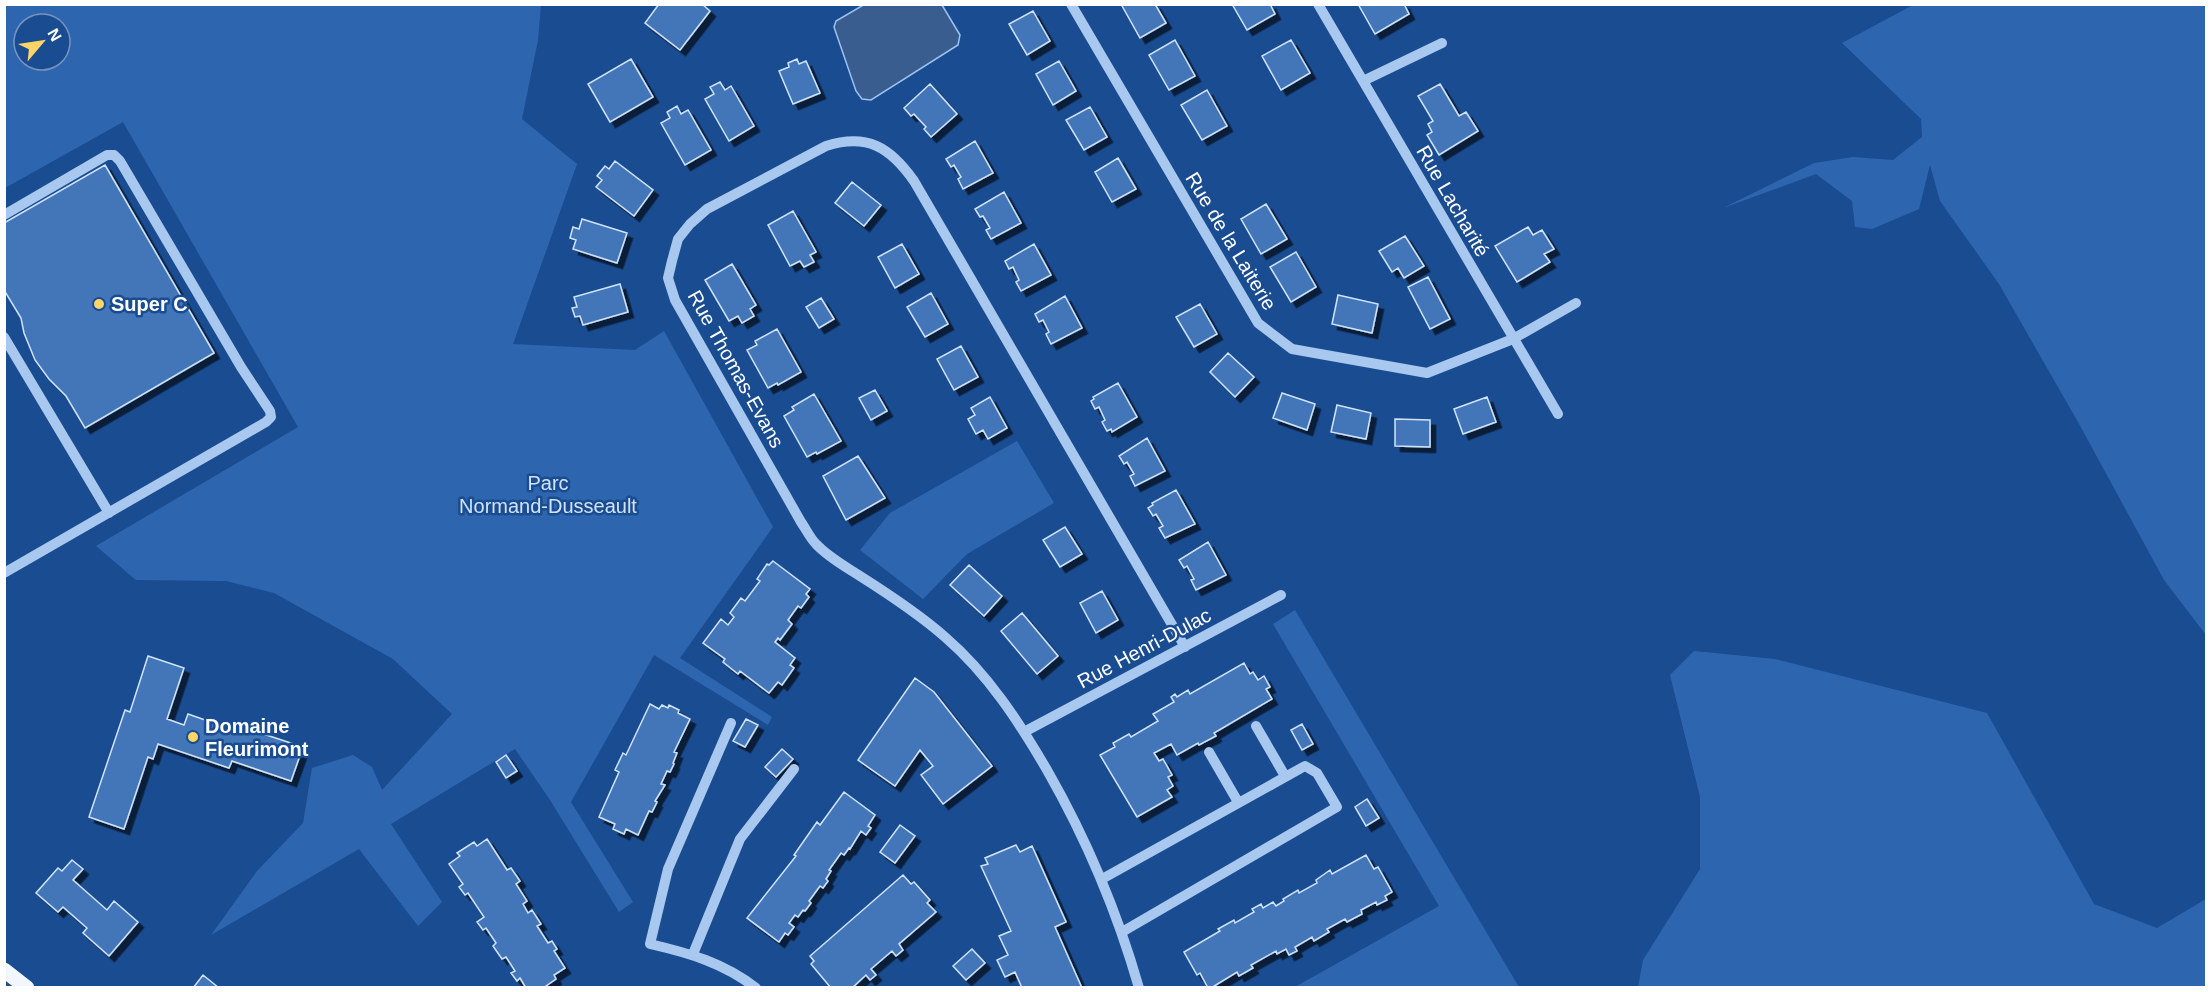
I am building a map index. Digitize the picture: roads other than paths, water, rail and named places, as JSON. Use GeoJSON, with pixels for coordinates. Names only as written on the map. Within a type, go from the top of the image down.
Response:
{"type":"FeatureCollection","features":[{"type":"Feature","properties":{"kind":"main road"},"geometry":{"type":"LineString","coordinates":[[4,970],[27,987]]}},
{"type":"Feature","properties":{"kind":"street","name":"Rue de la Laiterie"},"geometry":{"type":"LineString","coordinates":[[1071,4],[1258,323],[1292,349],[1426,373],[1513,339],[1576,303]]}},
{"type":"Feature","properties":{"kind":"street","name":"Rue Lacharité"},"geometry":{"type":"LineString","coordinates":[[1318,4],[1558,414]]}},
{"type":"Feature","properties":{"kind":"street"},"geometry":{"type":"LineString","coordinates":[[1363,81],[1442,43]]}},
{"type":"Feature","properties":{"kind":"street","name":"Rue Thomas-Evans"},"geometry":{"type":"LineString","coordinates":[[1139,987],[1102,879],[1074,818],[1009,708],[984,677],[947,638],[918,614],[833,558],[816,544],[801,522],[675,300],[669,278],[678,239],[690,224],[707,209],[826,146],[844,141],[861,141],[881,148],[900,162],[914,181],[1185,647]]}},
{"type":"Feature","properties":{"kind":"street"},"geometry":{"type":"LineString","coordinates":[[4,215],[107,155],[114,154],[241,367],[270,411],[271,417],[4,573]]}},
{"type":"Feature","properties":{"kind":"street"},"geometry":{"type":"LineString","coordinates":[[4,337],[109,513]]}},
{"type":"Feature","properties":{"kind":"street","name":"Rue Henri-Dulac"},"geometry":{"type":"LineString","coordinates":[[1024,732],[1281,596]]}},
{"type":"Feature","properties":{"kind":"street"},"geometry":{"type":"LineString","coordinates":[[730,723],[668,869],[650,944],[693,954],[720,964],[756,987]]}},
{"type":"Feature","properties":{"kind":"street"},"geometry":{"type":"LineString","coordinates":[[1256,726],[1285,776]]}},
{"type":"Feature","properties":{"kind":"street"},"geometry":{"type":"LineString","coordinates":[[1209,752],[1238,802]]}},
{"type":"Feature","properties":{"kind":"street"},"geometry":{"type":"LineString","coordinates":[[1102,879],[1305,766],[1317,773],[1337,807],[1122,932]]}},
{"type":"Feature","properties":{"kind":"street"},"geometry":{"type":"LineString","coordinates":[[693,954],[740,839],[794,769]]}},
{"type":"Feature","properties":{"kind":"place","name":"Super C"},"geometry":{"type":"Point","coordinates":[99,304]}},
{"type":"Feature","properties":{"kind":"place","name":"Domaine Fleurimont"},"geometry":{"type":"Point","coordinates":[193,737]}},
{"type":"Feature","properties":{"kind":"park label","name":"Parc Normand-Dusseault"},"geometry":{"type":"Point","coordinates":[548,494]}}]}
